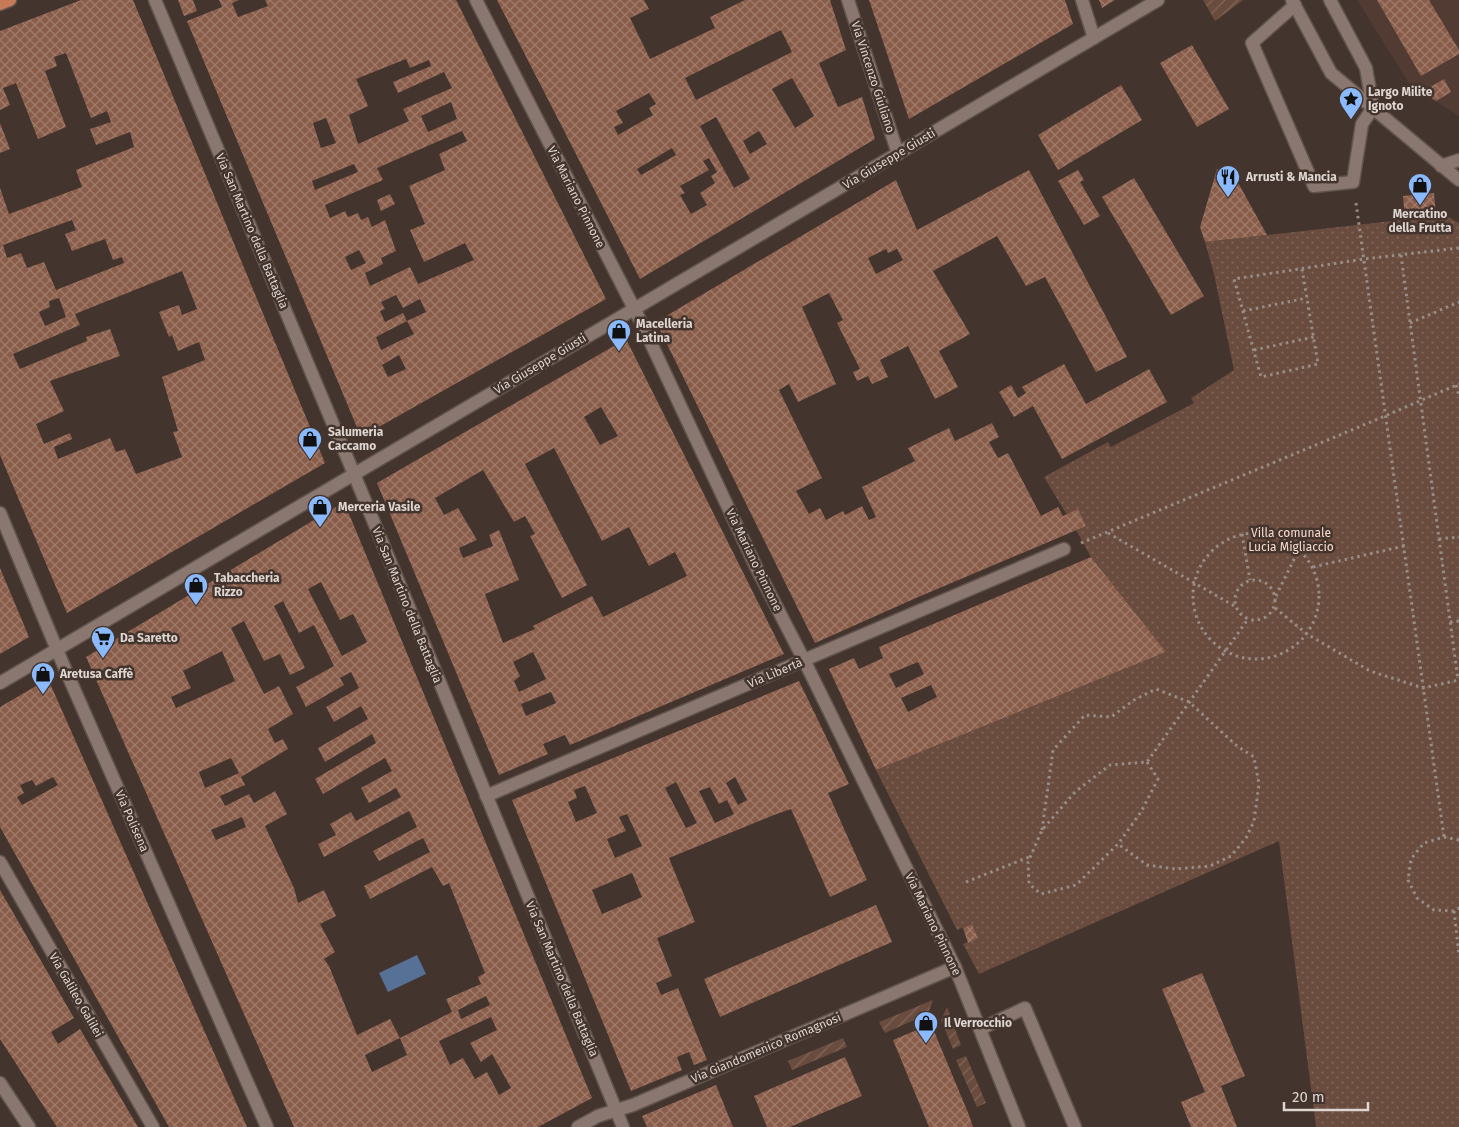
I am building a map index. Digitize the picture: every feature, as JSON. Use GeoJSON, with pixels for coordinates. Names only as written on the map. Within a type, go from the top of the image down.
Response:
{"type":"FeatureCollection","features":[{"type":"Feature","properties":{"kind":"main road"},"geometry":{"type":"LineString","coordinates":[[0,4],[10,0]]}},
{"type":"Feature","properties":{"kind":"street","name":"Via San Martino della Battaglia"},"geometry":{"type":"LineString","coordinates":[[155,0],[354,474],[623,1127]]}},
{"type":"Feature","properties":{"kind":"street","name":"Via Mariano Pinnone"},"geometry":{"type":"LineString","coordinates":[[476,0],[634,309],[757,569],[804,660],[955,967],[1019,1127]]}},
{"type":"Feature","properties":{"kind":"street","name":"Via Vincenzo Giuliano"},"geometry":{"type":"LineString","coordinates":[[848,0],[898,154]]}},
{"type":"Feature","properties":{"kind":"street"},"geometry":{"type":"LineString","coordinates":[[1082,0],[1094,38]]}},
{"type":"Feature","properties":{"kind":"street","name":"Via Giuseppe Giusti"},"geometry":{"type":"LineString","coordinates":[[0,683],[1158,0]]}},
{"type":"Feature","properties":{"kind":"street"},"geometry":{"type":"LineString","coordinates":[[1330,0],[1366,68],[1373,108],[1362,124],[1353,182],[1314,186],[1252,43],[1294,3],[1331,73],[1373,108],[1441,166],[1459,180]]}},
{"type":"Feature","properties":{"kind":"street"},"geometry":{"type":"LineString","coordinates":[[1441,166],[1459,160]]}},
{"type":"Feature","properties":{"kind":"street","name":"Via Polisena"},"geometry":{"type":"LineString","coordinates":[[0,513],[57,650],[267,1127]]}},
{"type":"Feature","properties":{"kind":"street","name":"Via Libertà"},"geometry":{"type":"LineString","coordinates":[[486,796],[1064,549]]}},
{"type":"Feature","properties":{"kind":"street","name":"Via Galileo Galilei"},"geometry":{"type":"LineString","coordinates":[[0,862],[152,1127]]}},
{"type":"Feature","properties":{"kind":"street","name":"Via Giandomenico Romagnosi"},"geometry":{"type":"LineString","coordinates":[[578,1127],[598,1116],[633,1105],[955,967]]}},
{"type":"Feature","properties":{"kind":"street"},"geometry":{"type":"LineString","coordinates":[[980,1029],[1025,1008],[1075,1127]]}},
{"type":"Feature","properties":{"kind":"street"},"geometry":{"type":"LineString","coordinates":[[0,1083],[29,1127]]}},
{"type":"Feature","properties":{"kind":"path"},"geometry":{"type":"LineString","coordinates":[[1353,182],[1444,837]]}},
{"type":"Feature","properties":{"kind":"path"},"geometry":{"type":"LineString","coordinates":[[1302,269],[1318,364],[1261,378],[1234,279],[1302,269],[1364,260],[1459,248]]}},
{"type":"Feature","properties":{"kind":"path"},"geometry":{"type":"LineString","coordinates":[[1275,608],[1307,634],[1370,671],[1423,688],[1459,680],[1401,255]]}},
{"type":"Feature","properties":{"kind":"path"},"geometry":{"type":"LineString","coordinates":[[1243,311],[1307,298]]}},
{"type":"Feature","properties":{"kind":"path"},"geometry":{"type":"LineString","coordinates":[[1410,323],[1459,302]]}},
{"type":"Feature","properties":{"kind":"path"},"geometry":{"type":"LineString","coordinates":[[1254,350],[1314,337]]}},
{"type":"Feature","properties":{"kind":"path"},"geometry":{"type":"LineString","coordinates":[[1064,549],[1107,533],[1458,384],[1459,396]]}},
{"type":"Feature","properties":{"kind":"path"},"geometry":{"type":"LineString","coordinates":[[1107,533],[1236,607]]}},
{"type":"Feature","properties":{"kind":"path"},"geometry":{"type":"LineString","coordinates":[[1263,533],[1282,538],[1299,549],[1313,567],[1320,590],[1318,613],[1307,634],[1290,649],[1270,658],[1248,659],[1226,652],[1210,640],[1199,623],[1193,603],[1194,584],[1200,566],[1211,552],[1225,541],[1242,534],[1263,533]]}},
{"type":"Feature","properties":{"kind":"path"},"geometry":{"type":"LineString","coordinates":[[1242,534],[1250,580]]}},
{"type":"Feature","properties":{"kind":"path"},"geometry":{"type":"LineString","coordinates":[[1439,539],[1459,537]]}},
{"type":"Feature","properties":{"kind":"path"},"geometry":{"type":"LineString","coordinates":[[1313,567],[1404,546]]}},
{"type":"Feature","properties":{"kind":"path"},"geometry":{"type":"LineString","coordinates":[[1276,596],[1271,586],[1261,580],[1250,580],[1240,586],[1235,595],[1236,607],[1240,614],[1248,619],[1258,620],[1268,616],[1275,608],[1276,596],[1299,549]]}},
{"type":"Feature","properties":{"kind":"path"},"geometry":{"type":"LineString","coordinates":[[1147,762],[1248,619]]}},
{"type":"Feature","properties":{"kind":"path"},"geometry":{"type":"LineString","coordinates":[[1450,622],[1459,621]]}},
{"type":"Feature","properties":{"kind":"path"},"geometry":{"type":"LineString","coordinates":[[1118,844],[1147,865],[1175,869],[1210,866],[1231,856],[1246,838],[1254,821],[1259,784],[1254,757],[1238,746],[1189,702],[1156,689],[1134,700],[1111,717],[1085,714],[1053,750],[1042,830],[1028,862],[1029,884],[1041,894],[1076,886],[1118,844],[1141,812],[1158,779],[1147,762]]}},
{"type":"Feature","properties":{"kind":"path"},"geometry":{"type":"LineString","coordinates":[[1042,830],[1075,792],[1110,764],[1147,762]]}},
{"type":"Feature","properties":{"kind":"path"},"geometry":{"type":"LineString","coordinates":[[1459,840],[1444,837],[1424,843],[1411,859],[1408,880],[1417,898],[1434,910],[1454,911],[1459,908]]}},
{"type":"Feature","properties":{"kind":"path"},"geometry":{"type":"LineString","coordinates":[[966,882],[1030,857]]}},
{"type":"Feature","properties":{"kind":"path"},"geometry":{"type":"LineString","coordinates":[[1454,911],[1459,955]]}},
{"type":"Feature","properties":{"kind":"shaded area"},"geometry":{"type":"Polygon","coordinates":[[[1357,0],[1459,0],[1459,116],[1410,85],[1357,0]]]}},
{"type":"Feature","properties":{"kind":"green space"},"geometry":{"type":"Polygon","coordinates":[[[1203,0],[1243,0],[1215,21],[1203,0]]]}},
{"type":"Feature","properties":{"kind":"green space","name":"Villa comunale Lucia Migliaccio"},"geometry":{"type":"Polygon","coordinates":[[[1445,215],[1459,223],[1459,1127],[1316,1127],[1279,841],[979,974],[963,944],[978,938],[972,924],[957,930],[876,770],[1166,652],[1091,557],[1076,530],[1086,526],[1078,510],[1067,515],[1044,477],[1108,442],[1111,447],[1194,403],[1191,398],[1234,370],[1214,274],[1205,242],[1445,215]]]}},
{"type":"Feature","properties":{"kind":"green space"},"geometry":{"type":"Polygon","coordinates":[[[933,1000],[928,1014],[885,1033],[879,1022],[933,1000]]]}},
{"type":"Feature","properties":{"kind":"green space"},"geometry":{"type":"Polygon","coordinates":[[[947,1007],[961,1045],[953,1049],[941,1020],[947,1007]]]}},
{"type":"Feature","properties":{"kind":"green space"},"geometry":{"type":"Polygon","coordinates":[[[843,1038],[847,1047],[792,1070],[788,1061],[843,1038]]]}},
{"type":"Feature","properties":{"kind":"green space"},"geometry":{"type":"Polygon","coordinates":[[[966,1056],[986,1103],[977,1107],[956,1060],[966,1056]]]}},
{"type":"Feature","properties":{"kind":"water"},"geometry":{"type":"Polygon","coordinates":[[[417,955],[426,974],[388,992],[379,973],[417,955]]]}},
{"type":"Feature","properties":{"kind":"building"},"geometry":{"type":"Polygon","coordinates":[[[81,0],[133,0],[325,463],[67,613],[0,455],[0,188],[9,214],[82,187],[76,170],[134,147],[130,132],[96,145],[90,129],[111,122],[107,111],[91,118],[66,53],[54,57],[57,66],[45,71],[66,127],[38,139],[16,83],[3,88],[10,105],[0,110],[0,31],[81,0]],[[72,220],[3,245],[7,258],[21,253],[27,268],[44,262],[56,290],[124,263],[122,257],[113,260],[105,239],[72,251],[65,234],[76,230],[72,220]],[[182,271],[75,314],[80,325],[13,354],[20,369],[87,341],[86,337],[110,329],[120,356],[50,381],[64,411],[36,424],[44,444],[70,433],[72,439],[54,447],[58,459],[110,438],[116,452],[125,449],[136,474],[182,457],[173,432],[178,431],[162,377],[205,360],[199,342],[178,351],[172,335],[169,337],[159,312],[179,305],[182,315],[197,309],[182,271]],[[59,298],[49,301],[50,307],[39,312],[45,326],[66,317],[59,298]]]}},
{"type":"Feature","properties":{"kind":"building"},"geometry":{"type":"Polygon","coordinates":[[[178,0],[193,0],[197,11],[184,16],[178,0]]]}},
{"type":"Feature","properties":{"kind":"building"},"geometry":{"type":"Polygon","coordinates":[[[219,0],[239,0],[232,3],[238,17],[268,6],[265,0],[456,0],[606,299],[361,437],[187,21],[222,7],[219,0]],[[406,59],[356,79],[368,106],[349,115],[358,144],[409,121],[403,109],[452,88],[444,72],[398,93],[393,82],[431,66],[429,60],[410,68],[406,59]],[[451,102],[421,116],[428,132],[457,119],[451,102]],[[326,118],[313,123],[321,148],[336,143],[326,118]],[[462,131],[377,168],[383,180],[325,205],[330,218],[345,211],[348,217],[358,213],[361,220],[368,217],[372,227],[385,220],[396,251],[381,258],[383,264],[365,273],[370,286],[410,267],[418,284],[474,260],[465,243],[424,262],[410,230],[425,224],[409,186],[445,170],[439,154],[467,141],[462,131]],[[354,164],[312,181],[315,190],[358,172],[354,164]],[[359,250],[345,257],[351,270],[366,263],[359,250]],[[396,295],[381,302],[385,309],[380,311],[385,322],[403,313],[407,321],[426,312],[420,299],[403,308],[396,295]],[[407,321],[376,337],[381,350],[414,334],[407,321]],[[399,355],[382,365],[388,377],[406,369],[399,355]]]}},
{"type":"Feature","properties":{"kind":"building"},"geometry":{"type":"Polygon","coordinates":[[[497,0],[644,0],[649,9],[630,18],[650,59],[715,28],[710,17],[745,0],[830,0],[846,50],[819,63],[838,107],[862,97],[875,139],[640,279],[497,0]],[[781,30],[685,78],[696,100],[792,52],[781,30]],[[792,78],[772,89],[795,128],[814,116],[792,78]],[[649,93],[616,111],[623,123],[614,127],[618,135],[653,115],[649,108],[656,104],[649,93]],[[716,117],[700,126],[734,188],[750,179],[716,117]],[[759,131],[743,141],[750,154],[767,144],[759,131]],[[672,148],[637,169],[641,175],[676,155],[672,148]],[[709,158],[703,161],[709,170],[680,186],[685,193],[680,195],[691,214],[707,205],[700,193],[715,183],[711,176],[717,172],[709,158]]]}},
{"type":"Feature","properties":{"kind":"building"},"geometry":{"type":"Polygon","coordinates":[[[869,0],[1065,0],[1073,24],[909,119],[869,0]]]}},
{"type":"Feature","properties":{"kind":"building"},"geometry":{"type":"Polygon","coordinates":[[[1099,0],[1115,0],[1102,8],[1099,0]]]}},
{"type":"Feature","properties":{"kind":"building"},"geometry":{"type":"Polygon","coordinates":[[[1377,0],[1429,0],[1459,50],[1459,54],[1421,76],[1377,0]]]}},
{"type":"Feature","properties":{"kind":"building"},"geometry":{"type":"Polygon","coordinates":[[[1192,45],[1229,109],[1197,127],[1160,63],[1192,45]]]}},
{"type":"Feature","properties":{"kind":"building"},"geometry":{"type":"Polygon","coordinates":[[[1444,79],[1451,92],[1436,101],[1422,92],[1444,79]]]}},
{"type":"Feature","properties":{"kind":"building"},"geometry":{"type":"Polygon","coordinates":[[[1121,85],[1142,120],[1058,170],[1038,135],[1121,85]]]}},
{"type":"Feature","properties":{"kind":"building"},"geometry":{"type":"Polygon","coordinates":[[[0,123],[10,149],[0,153],[0,123]]]}},
{"type":"Feature","properties":{"kind":"building","name":"Arrusti & Mancia"},"geometry":{"type":"Polygon","coordinates":[[[1217,169],[1231,170],[1267,235],[1205,242],[1200,227],[1217,169]]]}},
{"type":"Feature","properties":{"kind":"building"},"geometry":{"type":"Polygon","coordinates":[[[1029,170],[1127,357],[1096,372],[1045,277],[1026,286],[997,236],[933,271],[970,334],[939,351],[958,387],[935,399],[908,346],[880,360],[888,377],[872,384],[868,376],[857,381],[853,372],[860,369],[837,323],[843,320],[829,293],[802,307],[836,384],[798,402],[789,384],[779,390],[822,478],[796,491],[809,514],[820,508],[826,520],[843,511],[845,515],[862,506],[869,520],[876,517],[862,487],[915,461],[908,448],[949,428],[955,441],[992,423],[999,437],[989,442],[998,458],[1008,453],[1041,516],[1058,507],[1063,516],[1078,509],[1086,526],[815,643],[656,322],[896,180],[917,230],[1029,170]],[[886,249],[868,258],[876,274],[903,260],[897,249],[888,253],[886,249]]]}},
{"type":"Feature","properties":{"kind":"building"},"geometry":{"type":"Polygon","coordinates":[[[1078,170],[1084,180],[1080,182],[1100,216],[1084,225],[1058,181],[1078,170]]]}},
{"type":"Feature","properties":{"kind":"building"},"geometry":{"type":"Polygon","coordinates":[[[1134,178],[1204,296],[1171,315],[1102,197],[1134,178]]]}},
{"type":"Feature","properties":{"kind":"building","name":"Mercatino della Frutta"},"geometry":{"type":"Polygon","coordinates":[[[1434,193],[1436,216],[1405,219],[1403,196],[1434,193]]]}},
{"type":"Feature","properties":{"kind":"building"},"geometry":{"type":"Polygon","coordinates":[[[390,194],[395,204],[381,211],[377,200],[390,194]]]}},
{"type":"Feature","properties":{"kind":"building"},"geometry":{"type":"Polygon","coordinates":[[[626,339],[784,654],[570,745],[565,735],[543,744],[548,754],[499,775],[377,483],[626,339]],[[601,407],[584,417],[600,445],[618,436],[601,407]],[[554,448],[525,464],[587,585],[562,598],[530,536],[535,534],[525,516],[514,522],[483,470],[435,498],[444,515],[458,508],[477,540],[459,548],[463,558],[493,546],[489,535],[499,530],[519,580],[485,594],[503,643],[535,629],[533,626],[592,596],[603,617],[687,576],[675,552],[649,566],[629,527],[602,541],[554,448]],[[533,652],[513,662],[520,676],[514,681],[519,692],[546,679],[533,652]],[[551,692],[521,704],[526,716],[556,703],[551,692]]]}},
{"type":"Feature","properties":{"kind":"building"},"geometry":{"type":"Polygon","coordinates":[[[1064,364],[1086,404],[1149,369],[1167,402],[1062,459],[1033,406],[1014,417],[999,392],[1011,385],[1018,398],[1026,393],[1022,387],[1064,364]]]}},
{"type":"Feature","properties":{"kind":"building"},"geometry":{"type":"Polygon","coordinates":[[[344,502],[592,1098],[538,1127],[294,1127],[86,657],[344,502]],[[321,582],[308,589],[342,656],[367,642],[353,614],[340,620],[321,582]],[[283,601],[274,606],[305,668],[290,675],[280,654],[264,661],[244,621],[231,628],[264,694],[279,686],[293,714],[268,729],[275,743],[283,739],[288,749],[241,777],[245,785],[220,796],[225,806],[249,794],[254,803],[275,791],[287,814],[265,826],[294,888],[298,903],[324,890],[336,916],[320,924],[335,952],[324,959],[329,966],[357,1035],[390,1019],[400,1038],[452,1012],[446,999],[481,984],[478,977],[485,973],[449,883],[443,886],[432,867],[370,899],[364,886],[430,852],[423,838],[379,861],[373,851],[417,827],[409,811],[324,857],[318,844],[336,835],[330,824],[351,812],[356,821],[401,797],[396,788],[369,803],[361,788],[392,771],[385,758],[323,794],[315,779],[376,743],[372,734],[325,762],[318,748],[368,719],[361,706],[334,722],[326,707],[359,688],[351,672],[340,678],[344,685],[306,707],[296,687],[334,666],[314,625],[299,633],[283,601]],[[222,651],[183,671],[191,688],[171,697],[176,708],[235,681],[222,651]],[[231,758],[199,772],[205,788],[239,773],[231,758]],[[242,817],[211,830],[216,840],[246,827],[242,817]],[[486,996],[458,1010],[461,1019],[490,1005],[486,996]],[[491,1017],[439,1041],[450,1065],[463,1058],[475,1079],[487,1072],[499,1095],[511,1088],[492,1054],[481,1062],[470,1043],[497,1030],[491,1017]],[[400,1038],[365,1055],[372,1072],[407,1055],[400,1038]]]}},
{"type":"Feature","properties":{"kind":"building"},"geometry":{"type":"Polygon","coordinates":[[[1091,557],[1166,652],[876,770],[829,669],[854,658],[859,669],[883,658],[879,647],[1091,557]],[[918,662],[889,674],[896,688],[924,674],[918,662]],[[931,685],[901,698],[908,712],[937,697],[931,685]]]}},
{"type":"Feature","properties":{"kind":"building"},"geometry":{"type":"Polygon","coordinates":[[[0,568],[29,637],[0,654],[0,568]]]}},
{"type":"Feature","properties":{"kind":"building"},"geometry":{"type":"Polygon","coordinates":[[[48,679],[247,1127],[169,1127],[0,827],[0,707],[48,679]],[[53,777],[36,786],[32,780],[20,785],[24,793],[17,797],[22,805],[58,785],[53,777]]]}},
{"type":"Feature","properties":{"kind":"building"},"geometry":{"type":"Polygon","coordinates":[[[799,681],[849,784],[828,793],[867,880],[830,897],[791,809],[669,858],[695,922],[657,938],[672,976],[656,983],[661,995],[678,988],[707,1060],[694,1065],[689,1052],[677,1057],[682,1070],[631,1091],[512,800],[799,681]],[[735,777],[726,783],[738,805],[747,800],[735,777]],[[676,782],[665,788],[686,828],[697,823],[676,782]],[[585,786],[574,790],[577,798],[568,802],[576,822],[597,813],[585,786]],[[710,787],[699,791],[715,823],[734,814],[727,800],[719,804],[710,787]],[[627,814],[619,817],[626,831],[607,839],[615,858],[642,846],[627,814]],[[632,873],[592,890],[602,914],[642,897],[632,873]]]}},
{"type":"Feature","properties":{"kind":"building"},"geometry":{"type":"Polygon","coordinates":[[[0,890],[74,1018],[51,1032],[58,1044],[80,1029],[138,1127],[57,1127],[0,1039],[0,890]]]}},
{"type":"Feature","properties":{"kind":"building"},"geometry":{"type":"Polygon","coordinates":[[[876,905],[892,942],[720,1017],[704,979],[876,905]]]}},
{"type":"Feature","properties":{"kind":"building"},"geometry":{"type":"Polygon","coordinates":[[[972,924],[978,938],[968,943],[963,928],[972,924]]]}},
{"type":"Feature","properties":{"kind":"building"},"geometry":{"type":"Polygon","coordinates":[[[1202,973],[1245,1076],[1221,1086],[1237,1127],[1191,1127],[1181,1102],[1205,1092],[1162,989],[1202,973]]]}},
{"type":"Feature","properties":{"kind":"building"},"geometry":{"type":"Polygon","coordinates":[[[931,1024],[973,1127],[929,1127],[893,1040],[931,1024]]]}},
{"type":"Feature","properties":{"kind":"building"},"geometry":{"type":"Polygon","coordinates":[[[845,1057],[862,1096],[790,1127],[767,1127],[754,1096],[845,1057]]]}},
{"type":"Feature","properties":{"kind":"building"},"geometry":{"type":"Polygon","coordinates":[[[716,1085],[733,1127],[647,1127],[642,1116],[716,1085]]]}},
{"type":"Feature","properties":{"kind":"place","name":"Largo Milite Ignoto"},"geometry":{"type":"Point","coordinates":[1351,120]}},
{"type":"Feature","properties":{"kind":"place","name":"Arrusti & Mancia"},"geometry":{"type":"Point","coordinates":[1228,198]}},
{"type":"Feature","properties":{"kind":"place","name":"Mercatino della Frutta"},"geometry":{"type":"Point","coordinates":[1420,206]}},
{"type":"Feature","properties":{"kind":"place","name":"Macelleria Latina"},"geometry":{"type":"Point","coordinates":[619,352]}},
{"type":"Feature","properties":{"kind":"place","name":"Salumeria Caccamo"},"geometry":{"type":"Point","coordinates":[310,460]}},
{"type":"Feature","properties":{"kind":"place","name":"Merceria Vasile"},"geometry":{"type":"Point","coordinates":[320,528]}},
{"type":"Feature","properties":{"kind":"place","name":"Tabaccheria Rizzo"},"geometry":{"type":"Point","coordinates":[196,606]}},
{"type":"Feature","properties":{"kind":"place","name":"Da Saretto"},"geometry":{"type":"Point","coordinates":[103,659]}},
{"type":"Feature","properties":{"kind":"place","name":"Aretusa Caffè"},"geometry":{"type":"Point","coordinates":[43,695]}},
{"type":"Feature","properties":{"kind":"place","name":"Il Verrocchio"},"geometry":{"type":"Point","coordinates":[926,1044]}}]}
